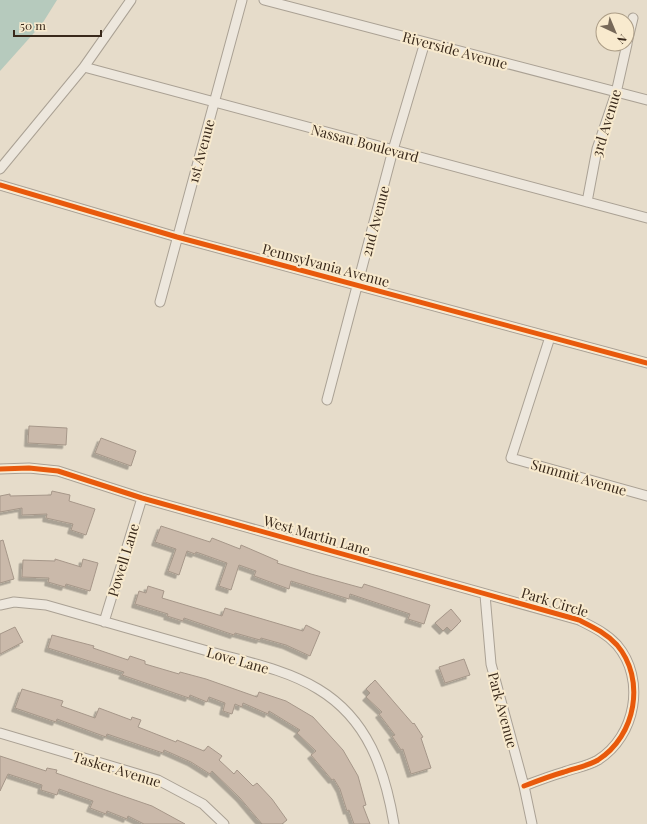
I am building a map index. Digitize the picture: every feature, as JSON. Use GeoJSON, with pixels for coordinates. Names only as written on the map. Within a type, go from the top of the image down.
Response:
{"type":"FeatureCollection","features":[{"type":"Feature","properties":{"kind":"street"},"geometry":{"type":"LineString","coordinates":[[0,169],[84,67],[131,0]]}},
{"type":"Feature","properties":{"kind":"street","name":"1st Avenue"},"geometry":{"type":"LineString","coordinates":[[160,302],[242,0]]}},
{"type":"Feature","properties":{"kind":"street","name":"Riverside Avenue"},"geometry":{"type":"LineString","coordinates":[[264,0],[647,100]]}},
{"type":"Feature","properties":{"kind":"street","name":"2nd Avenue"},"geometry":{"type":"LineString","coordinates":[[326,400],[425,42]]}},
{"type":"Feature","properties":{"kind":"street","name":"3rd Avenue"},"geometry":{"type":"LineString","coordinates":[[587,202],[597,149],[616,93],[625,52]]}},
{"type":"Feature","properties":{"kind":"street","name":"Nassau Boulevard"},"geometry":{"type":"LineString","coordinates":[[84,67],[647,218]]}},
{"type":"Feature","properties":{"kind":"street","name":"Pennsylvania Avenue"},"geometry":{"type":"LineString","coordinates":[[0,185],[177,237],[647,363]]}},
{"type":"Feature","properties":{"kind":"street","name":"Summit Avenue"},"geometry":{"type":"LineString","coordinates":[[550,337],[511,458],[647,496]]}},
{"type":"Feature","properties":{"kind":"street","name":"West Martin Lane"},"geometry":{"type":"LineString","coordinates":[[0,469],[29,468],[58,471],[142,498],[485,595]]}},
{"type":"Feature","properties":{"kind":"street","name":"Powell Lane"},"geometry":{"type":"LineString","coordinates":[[104,622],[142,498]]}},
{"type":"Feature","properties":{"kind":"street","name":"Park Circle"},"geometry":{"type":"LineString","coordinates":[[485,595],[579,620],[593,626],[618,646],[627,661],[633,677],[634,697],[629,722],[618,742],[609,751],[598,760],[585,766],[524,786]]}},
{"type":"Feature","properties":{"kind":"street","name":"Park Avenue"},"geometry":{"type":"LineString","coordinates":[[485,595],[491,664],[524,786],[532,824]]}},
{"type":"Feature","properties":{"kind":"street","name":"Love Lane"},"geometry":{"type":"LineString","coordinates":[[0,605],[14,602],[34,603],[264,667],[289,675],[321,691],[343,708],[371,745],[377,757],[394,824]]}},
{"type":"Feature","properties":{"kind":"street","name":"Tasker Avenue"},"geometry":{"type":"LineString","coordinates":[[0,733],[158,780],[203,804],[224,824]]}},
{"type":"Feature","properties":{"kind":"shaded area"},"geometry":{"type":"Polygon","coordinates":[[[0,0],[57,0],[42,24],[0,71],[0,0]]]}},
{"type":"Feature","properties":{"kind":"building"},"geometry":{"type":"Polygon","coordinates":[[[29,426],[67,428],[66,445],[28,443],[29,426]]]}},
{"type":"Feature","properties":{"kind":"building"},"geometry":{"type":"Polygon","coordinates":[[[101,438],[136,451],[131,466],[95,453],[101,438]]]}},
{"type":"Feature","properties":{"kind":"building"},"geometry":{"type":"Polygon","coordinates":[[[52,491],[70,495],[69,501],[95,509],[86,535],[71,530],[73,524],[46,518],[47,514],[22,515],[22,508],[0,512],[0,496],[10,494],[10,496],[51,495],[52,491]]]}},
{"type":"Feature","properties":{"kind":"building"},"geometry":{"type":"Polygon","coordinates":[[[161,526],[210,542],[212,538],[240,549],[241,545],[278,561],[277,563],[311,574],[362,588],[364,584],[430,605],[424,624],[408,619],[410,614],[350,594],[349,599],[291,581],[289,589],[254,576],[256,571],[239,565],[231,590],[219,586],[227,563],[196,552],[195,554],[187,551],[179,575],[168,571],[176,549],[155,542],[161,526]]]}},
{"type":"Feature","properties":{"kind":"building"},"geometry":{"type":"Polygon","coordinates":[[[3,540],[14,579],[0,583],[0,541],[3,540]]]}},
{"type":"Feature","properties":{"kind":"building"},"geometry":{"type":"Polygon","coordinates":[[[55,559],[81,567],[83,559],[98,563],[90,591],[66,584],[65,587],[48,582],[49,578],[22,577],[23,560],[55,561],[55,559]]]}},
{"type":"Feature","properties":{"kind":"building"},"geometry":{"type":"Polygon","coordinates":[[[148,586],[164,591],[162,598],[222,616],[225,608],[303,631],[306,625],[320,632],[310,656],[286,645],[235,633],[234,635],[184,618],[183,621],[167,616],[168,614],[135,604],[139,591],[146,593],[148,586]]]}},
{"type":"Feature","properties":{"kind":"building"},"geometry":{"type":"Polygon","coordinates":[[[451,609],[461,621],[451,631],[447,627],[443,631],[435,623],[451,609]]]}},
{"type":"Feature","properties":{"kind":"building"},"geometry":{"type":"Polygon","coordinates":[[[15,627],[23,642],[0,654],[0,634],[15,627]]]}},
{"type":"Feature","properties":{"kind":"building"},"geometry":{"type":"Polygon","coordinates":[[[52,635],[94,646],[93,648],[128,660],[130,656],[145,661],[145,664],[179,674],[180,672],[206,679],[257,697],[259,692],[286,701],[313,717],[343,750],[358,776],[366,805],[363,806],[370,824],[354,824],[349,810],[347,811],[340,789],[334,779],[332,780],[311,755],[316,751],[297,733],[300,730],[269,711],[268,714],[243,703],[242,707],[235,704],[232,714],[223,711],[225,703],[209,697],[207,702],[190,695],[189,698],[122,675],[124,672],[48,648],[52,635]]]}},
{"type":"Feature","properties":{"kind":"building"},"geometry":{"type":"Polygon","coordinates":[[[464,659],[470,675],[445,683],[439,667],[464,659]]]}},
{"type":"Feature","properties":{"kind":"building"},"geometry":{"type":"Polygon","coordinates":[[[375,680],[413,724],[414,723],[423,737],[421,738],[431,768],[411,774],[403,749],[401,750],[392,736],[395,735],[379,714],[382,712],[366,697],[370,693],[366,689],[375,680]]]}},
{"type":"Feature","properties":{"kind":"building"},"geometry":{"type":"Polygon","coordinates":[[[22,689],[63,701],[61,706],[95,718],[99,708],[131,720],[132,717],[141,720],[138,727],[176,742],[177,740],[204,751],[208,746],[222,756],[219,760],[234,774],[237,770],[253,786],[257,783],[272,799],[287,820],[282,824],[262,824],[240,798],[212,771],[210,774],[191,762],[164,750],[163,753],[107,734],[106,737],[57,719],[56,722],[15,708],[22,689]]]}},
{"type":"Feature","properties":{"kind":"building"},"geometry":{"type":"Polygon","coordinates":[[[0,756],[46,771],[47,768],[57,770],[56,773],[152,806],[185,824],[144,824],[128,816],[127,819],[107,811],[106,814],[90,808],[93,801],[59,789],[57,795],[41,790],[42,785],[8,774],[0,791],[0,756]]]}},
{"type":"Feature","properties":{"kind":"cycle path"},"geometry":{"type":"LineString","coordinates":[[0,185],[177,237],[647,363]]}},
{"type":"Feature","properties":{"kind":"cycle path"},"geometry":{"type":"LineString","coordinates":[[0,469],[29,468],[58,471],[142,498],[579,620],[599,631],[617,645],[626,659],[632,674],[634,690],[633,706],[621,737],[611,750],[598,760],[524,786]]}}]}
